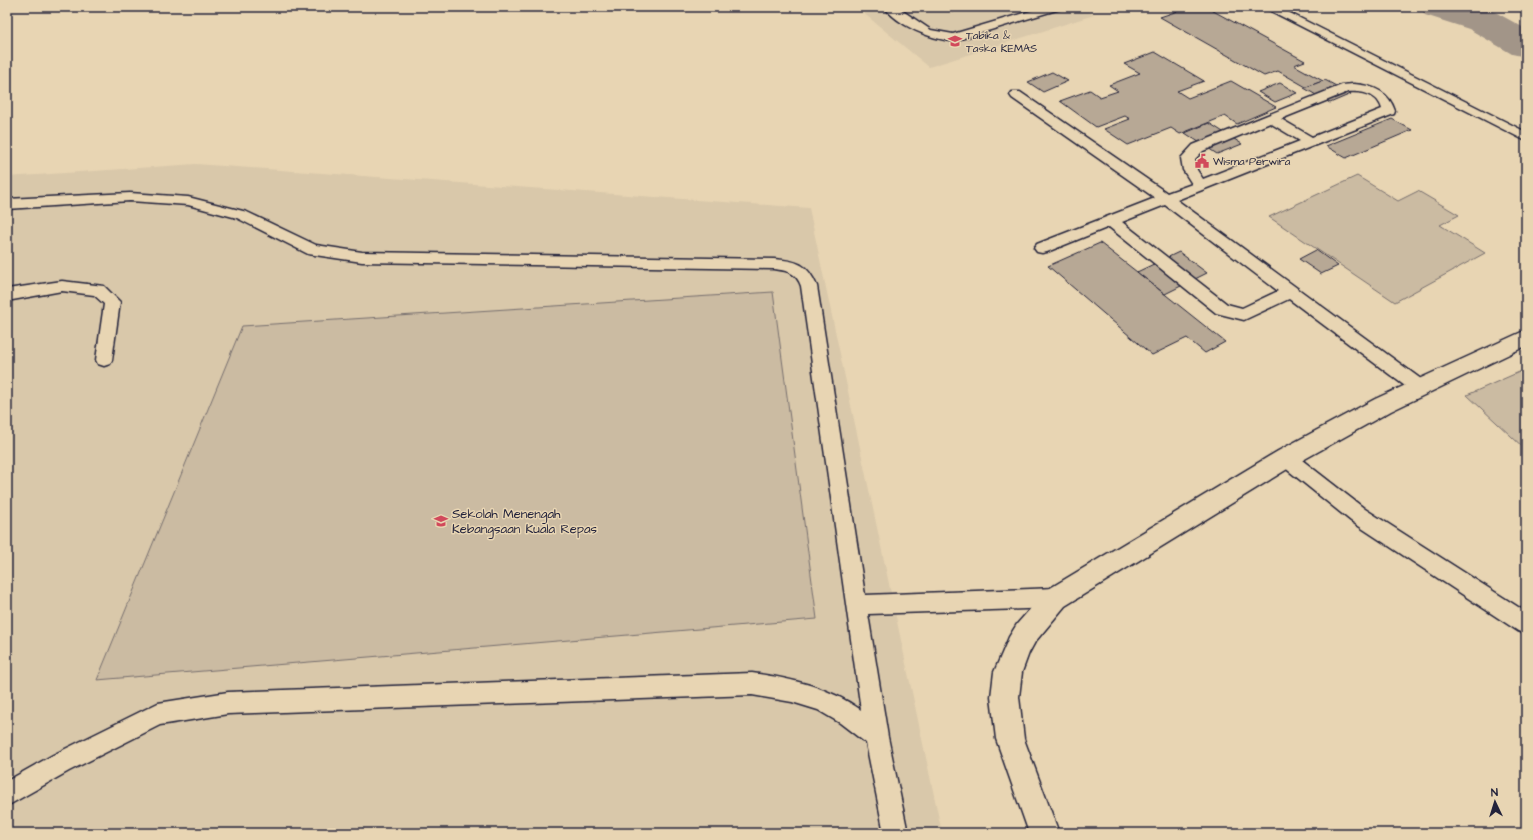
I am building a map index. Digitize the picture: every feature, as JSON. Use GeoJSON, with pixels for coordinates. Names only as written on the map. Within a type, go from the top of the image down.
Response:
{"type":"FeatureCollection","features":[{"type":"Feature","properties":{"kind":"street"},"geometry":{"type":"LineString","coordinates":[[1044,833],[1010,739],[1005,697],[1008,672],[1018,646],[1026,633],[1056,598],[1286,458],[1419,387],[1526,337]]}},
{"type":"Feature","properties":{"kind":"lane"},"geometry":{"type":"LineString","coordinates":[[890,7],[925,34],[944,39],[954,38],[1056,7]]}},
{"type":"Feature","properties":{"kind":"lane"},"geometry":{"type":"LineString","coordinates":[[1270,7],[1526,137]]}},
{"type":"Feature","properties":{"kind":"lane"},"geometry":{"type":"LineString","coordinates":[[1042,248],[1200,186],[1389,111],[1388,102],[1382,96],[1369,90],[1346,88],[1198,148],[1188,158],[1190,170],[1200,186]]}},
{"type":"Feature","properties":{"kind":"lane"},"geometry":{"type":"LineString","coordinates":[[1016,95],[1166,199],[1288,292],[1419,387]]}},
{"type":"Feature","properties":{"kind":"lane"},"geometry":{"type":"LineString","coordinates":[[1272,118],[1311,142]]}},
{"type":"Feature","properties":{"kind":"lane"},"geometry":{"type":"LineString","coordinates":[[7,204],[130,197],[188,200],[242,215],[313,250],[362,257],[766,264],[795,267],[805,274],[809,286],[876,737],[896,833]]}},
{"type":"Feature","properties":{"kind":"lane"},"geometry":{"type":"LineString","coordinates":[[1111,221],[1222,309],[1244,314],[1288,292]]}},
{"type":"Feature","properties":{"kind":"lane"},"geometry":{"type":"LineString","coordinates":[[7,295],[62,286],[98,290],[112,302],[104,360]]}},
{"type":"Feature","properties":{"kind":"lane"},"geometry":{"type":"LineString","coordinates":[[1286,458],[1358,515],[1526,624]]}},
{"type":"Feature","properties":{"kind":"lane"},"geometry":{"type":"LineString","coordinates":[[857,606],[1056,598]]}},
{"type":"Feature","properties":{"kind":"lane"},"geometry":{"type":"LineString","coordinates":[[7,794],[68,760],[158,714],[228,703],[752,684],[766,685],[830,704],[853,718],[876,737]]}},
{"type":"Feature","properties":{"kind":"shaded area","name":"Tabika & Taska KEMAS"},"geometry":{"type":"Polygon","coordinates":[[[856,7],[1081,7],[1094,15],[929,67],[856,7]]]}},
{"type":"Feature","properties":{"kind":"shaded area","name":"Sekolah Menengah Kebangsaan Kuala Repas"},"geometry":{"type":"Polygon","coordinates":[[[196,164],[809,208],[942,833],[7,833],[7,177],[196,164]]]}},
{"type":"Feature","properties":{"kind":"shaded area"},"geometry":{"type":"Polygon","coordinates":[[[1357,176],[1398,201],[1418,191],[1459,215],[1440,225],[1485,253],[1395,302],[1269,217],[1357,176]]]}},
{"type":"Feature","properties":{"kind":"shaded area"},"geometry":{"type":"Polygon","coordinates":[[[773,292],[817,619],[97,680],[242,326],[773,292]]]}},
{"type":"Feature","properties":{"kind":"shaded area"},"geometry":{"type":"Polygon","coordinates":[[[1526,369],[1526,450],[1467,395],[1526,369]]]}},
{"type":"Feature","properties":{"kind":"building"},"geometry":{"type":"Polygon","coordinates":[[[946,7],[971,7],[952,12],[946,7]]]}},
{"type":"Feature","properties":{"kind":"building"},"geometry":{"type":"Polygon","coordinates":[[[1190,7],[1206,7],[1305,61],[1294,65],[1323,81],[1306,87],[1278,71],[1264,76],[1160,17],[1190,7]]]}},
{"type":"Feature","properties":{"kind":"building"},"geometry":{"type":"Polygon","coordinates":[[[1155,52],[1204,81],[1177,91],[1188,98],[1231,81],[1276,107],[1237,124],[1225,116],[1180,134],[1171,128],[1128,145],[1104,129],[1130,119],[1125,116],[1096,127],[1060,101],[1090,90],[1100,97],[1118,91],[1109,85],[1140,73],[1124,64],[1155,52]]]}},
{"type":"Feature","properties":{"kind":"building"},"geometry":{"type":"Polygon","coordinates":[[[1052,72],[1068,81],[1043,92],[1028,82],[1052,72]]]}},
{"type":"Feature","properties":{"kind":"building"},"geometry":{"type":"Polygon","coordinates":[[[1325,80],[1351,94],[1330,103],[1304,88],[1325,80]]]}},
{"type":"Feature","properties":{"kind":"building"},"geometry":{"type":"Polygon","coordinates":[[[1280,83],[1297,93],[1275,102],[1258,92],[1280,83]]]}},
{"type":"Feature","properties":{"kind":"building"},"geometry":{"type":"Polygon","coordinates":[[[1392,119],[1412,130],[1346,158],[1326,146],[1392,119]]]}},
{"type":"Feature","properties":{"kind":"building"},"geometry":{"type":"Polygon","coordinates":[[[1209,123],[1242,144],[1217,154],[1185,133],[1209,123]]]}},
{"type":"Feature","properties":{"kind":"building"},"geometry":{"type":"Polygon","coordinates":[[[1100,243],[1225,342],[1205,353],[1187,338],[1152,355],[1048,266],[1100,243]]]}},
{"type":"Feature","properties":{"kind":"building"},"geometry":{"type":"Polygon","coordinates":[[[1316,250],[1338,266],[1321,274],[1299,259],[1316,250]]]}},
{"type":"Feature","properties":{"kind":"building"},"geometry":{"type":"Polygon","coordinates":[[[1179,252],[1207,273],[1165,294],[1137,272],[1179,252]]]}},
{"type":"Feature","properties":{"kind":"waterway"},"geometry":{"type":"LineString","coordinates":[[1439,7],[1483,21],[1526,45]]}},
{"type":"Feature","properties":{"kind":"place","name":"Tabika & Taska KEMAS"},"geometry":{"type":"Point","coordinates":[955,41]}},
{"type":"Feature","properties":{"kind":"place","name":"Wisma Perwira"},"geometry":{"type":"Point","coordinates":[1202,161]}},
{"type":"Feature","properties":{"kind":"place","name":"Sekolah Menengah Kebangsaan Kuala Repas"},"geometry":{"type":"Point","coordinates":[441,521]}}]}
